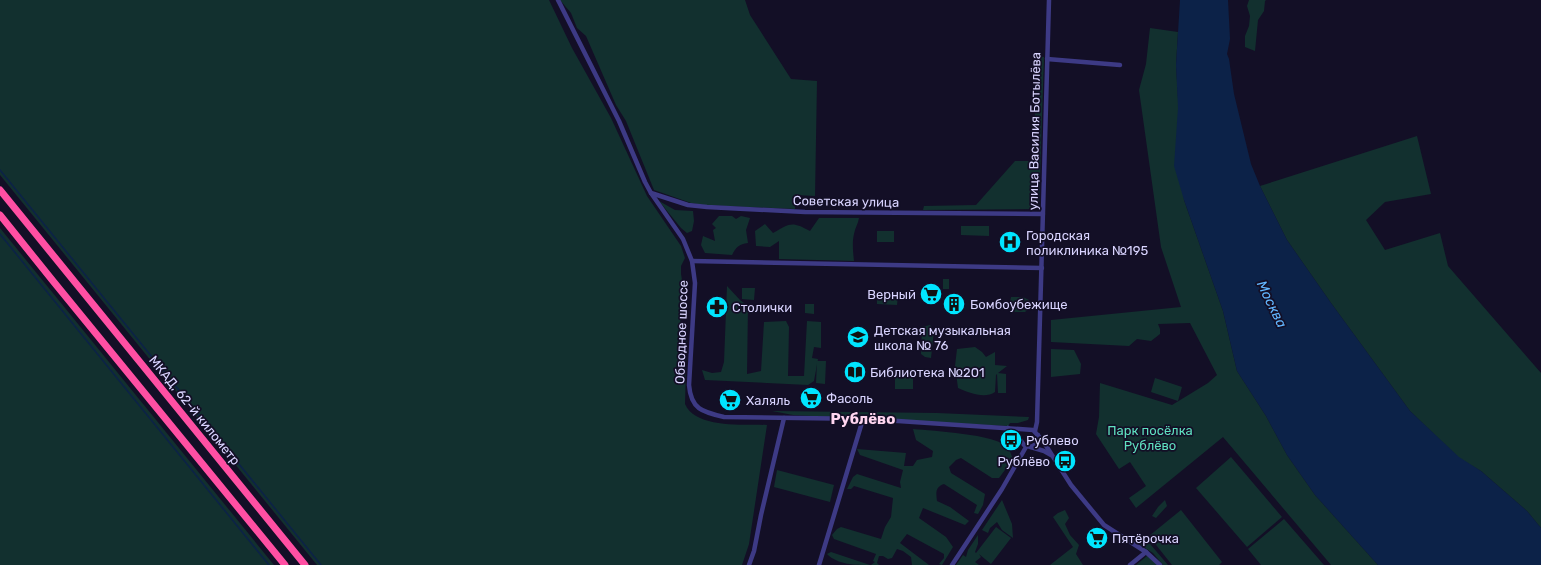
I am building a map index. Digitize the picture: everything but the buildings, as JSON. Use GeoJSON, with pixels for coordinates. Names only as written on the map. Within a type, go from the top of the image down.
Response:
{"type":"FeatureCollection","features":[{"type":"Feature","properties":{"kind":"highway","name":"МКАД, 62-й километр"},"geometry":{"type":"LineString","coordinates":[[0,190],[306,565]]}},
{"type":"Feature","properties":{"kind":"highway"},"geometry":{"type":"LineString","coordinates":[[0,215],[286,565]]}},
{"type":"Feature","properties":{"kind":"street","name":"Обводное шоссе"},"geometry":{"type":"LineString","coordinates":[[558,0],[619,121],[651,193],[683,239],[692,261],[695,283],[690,385],[692,400],[699,409],[707,413],[724,417],[863,419],[1028,429]]}},
{"type":"Feature","properties":{"kind":"street","name":"улица Василия Ботылёва"},"geometry":{"type":"LineString","coordinates":[[1037,433],[1049,0]]}},
{"type":"Feature","properties":{"kind":"street"},"geometry":{"type":"LineString","coordinates":[[1047,59],[1120,65]]}},
{"type":"Feature","properties":{"kind":"street","name":"Советская улица"},"geometry":{"type":"LineString","coordinates":[[651,193],[688,205],[707,207],[805,212],[1043,214]]}},
{"type":"Feature","properties":{"kind":"street"},"geometry":{"type":"LineString","coordinates":[[692,261],[1042,268]]}},
{"type":"Feature","properties":{"kind":"street"},"geometry":{"type":"LineString","coordinates":[[749,565],[754,551],[763,503],[784,418]]}},
{"type":"Feature","properties":{"kind":"street"},"geometry":{"type":"LineString","coordinates":[[819,565],[863,419]]}},
{"type":"Feature","properties":{"kind":"street"},"geometry":{"type":"LineString","coordinates":[[1007,428],[1017,434],[1021,441],[1028,447],[1044,451],[1054,458]]}},
{"type":"Feature","properties":{"kind":"street"},"geometry":{"type":"LineString","coordinates":[[1021,441],[1022,434],[1028,429],[1037,433],[1071,485],[1104,525],[1146,552],[1160,565]]}},
{"type":"Feature","properties":{"kind":"street"},"geometry":{"type":"LineString","coordinates":[[952,565],[1028,447],[1034,446],[1038,443],[1037,433]]}},
{"type":"Feature","properties":{"kind":"street"},"geometry":{"type":"LineString","coordinates":[[1130,565],[1146,552]]}},
{"type":"Feature","properties":{"kind":"green space"},"geometry":{"type":"Polygon","coordinates":[[[0,0],[549,0],[572,48],[611,118],[647,196],[681,246],[685,258],[681,266],[681,274],[683,286],[687,292],[682,293],[680,327],[687,329],[685,404],[691,412],[699,418],[710,421],[734,425],[767,425],[749,544],[742,565],[317,565],[0,175],[0,0]]]}},
{"type":"Feature","properties":{"kind":"green space"},"geometry":{"type":"Polygon","coordinates":[[[560,0],[745,0],[750,15],[791,79],[817,81],[815,196],[796,195],[795,209],[704,205],[691,203],[654,190],[626,121],[616,105],[586,36],[577,28],[571,13],[560,0]]]}},
{"type":"Feature","properties":{"kind":"green space"},"geometry":{"type":"Polygon","coordinates":[[[1249,0],[1266,0],[1264,11],[1258,20],[1255,51],[1245,47],[1245,36],[1249,26],[1250,16],[1247,6],[1249,0]]]}},
{"type":"Feature","properties":{"kind":"green space","name":"Парк посёлка Рублёво"},"geometry":{"type":"Polygon","coordinates":[[[1150,28],[1178,32],[1176,65],[1184,200],[1223,311],[1237,371],[1266,416],[1287,455],[1315,495],[1378,565],[1331,565],[1223,437],[1136,508],[1129,498],[1146,486],[1130,462],[1119,469],[1096,434],[1099,417],[1100,383],[1172,405],[1208,383],[1217,375],[1190,323],[1158,324],[1160,334],[1151,341],[1137,339],[1129,346],[1051,342],[1051,320],[1181,307],[1161,247],[1139,90],[1146,64],[1150,28]]]}},
{"type":"Feature","properties":{"kind":"green space"},"geometry":{"type":"Polygon","coordinates":[[[1036,56],[1044,57],[1039,209],[923,210],[924,206],[976,205],[1015,161],[1034,161],[1036,56]]]}},
{"type":"Feature","properties":{"kind":"green space"},"geometry":{"type":"Polygon","coordinates":[[[1417,136],[1431,194],[1385,202],[1366,220],[1385,250],[1440,233],[1448,266],[1541,373],[1541,528],[1527,511],[1481,471],[1459,458],[1410,411],[1287,240],[1260,186],[1417,136]]]}},
{"type":"Feature","properties":{"kind":"green space"},"geometry":{"type":"Polygon","coordinates":[[[659,201],[675,210],[693,211],[694,221],[692,231],[687,233],[681,228],[659,201]]]}},
{"type":"Feature","properties":{"kind":"green space"},"geometry":{"type":"Polygon","coordinates":[[[719,216],[732,216],[736,219],[741,216],[750,218],[746,230],[748,243],[738,246],[732,255],[705,253],[701,245],[703,236],[715,241],[713,230],[716,228],[712,224],[719,216]]]}},
{"type":"Feature","properties":{"kind":"green space"},"geometry":{"type":"Polygon","coordinates":[[[819,218],[859,218],[853,237],[854,261],[779,259],[779,241],[770,247],[756,246],[755,231],[765,224],[773,233],[791,224],[810,231],[819,218]]]}},
{"type":"Feature","properties":{"kind":"green space"},"geometry":{"type":"Polygon","coordinates":[[[961,226],[989,226],[989,236],[961,235],[961,226]]]}},
{"type":"Feature","properties":{"kind":"green space"},"geometry":{"type":"Polygon","coordinates":[[[0,228],[274,565],[0,565],[0,228]]]}},
{"type":"Feature","properties":{"kind":"green space"},"geometry":{"type":"Polygon","coordinates":[[[877,231],[894,231],[894,242],[877,242],[877,231]]]}},
{"type":"Feature","properties":{"kind":"green space"},"geometry":{"type":"Polygon","coordinates":[[[943,279],[949,279],[949,289],[943,289],[943,279]]]}},
{"type":"Feature","properties":{"kind":"green space"},"geometry":{"type":"Polygon","coordinates":[[[727,286],[748,306],[747,374],[761,371],[764,322],[786,321],[789,327],[788,376],[804,376],[807,321],[821,322],[821,348],[814,347],[812,358],[818,359],[814,381],[808,385],[705,380],[702,370],[712,373],[721,372],[724,362],[727,286]]]}},
{"type":"Feature","properties":{"kind":"green space"},"geometry":{"type":"Polygon","coordinates":[[[742,288],[755,288],[754,300],[742,299],[742,288]]]}},
{"type":"Feature","properties":{"kind":"green space"},"geometry":{"type":"Polygon","coordinates":[[[877,295],[898,295],[897,305],[877,304],[877,295]]]}},
{"type":"Feature","properties":{"kind":"green space"},"geometry":{"type":"Polygon","coordinates":[[[1011,297],[1023,297],[1029,300],[1030,308],[1025,312],[1013,312],[1010,302],[1011,297]]]}},
{"type":"Feature","properties":{"kind":"green space"},"geometry":{"type":"Polygon","coordinates":[[[805,304],[814,304],[814,314],[805,313],[805,304]]]}},
{"type":"Feature","properties":{"kind":"green space"},"geometry":{"type":"Polygon","coordinates":[[[930,325],[934,330],[931,358],[925,357],[921,354],[922,327],[930,325]]]}},
{"type":"Feature","properties":{"kind":"green space"},"geometry":{"type":"Polygon","coordinates":[[[975,347],[986,357],[995,352],[995,365],[1007,366],[998,373],[1006,374],[1006,393],[998,393],[997,374],[995,392],[991,394],[982,395],[967,392],[958,388],[955,366],[957,349],[975,347]]]}},
{"type":"Feature","properties":{"kind":"green space"},"geometry":{"type":"Polygon","coordinates":[[[1051,349],[1074,350],[1081,364],[1080,374],[1051,377],[1051,349]]]}},
{"type":"Feature","properties":{"kind":"green space"},"geometry":{"type":"Polygon","coordinates":[[[817,361],[826,361],[825,384],[816,383],[817,361]]]}},
{"type":"Feature","properties":{"kind":"green space"},"geometry":{"type":"Polygon","coordinates":[[[895,377],[913,377],[913,389],[895,389],[895,377]]]}},
{"type":"Feature","properties":{"kind":"green space"},"geometry":{"type":"Polygon","coordinates":[[[1155,378],[1182,387],[1178,401],[1151,392],[1155,378]]]}},
{"type":"Feature","properties":{"kind":"green space"},"geometry":{"type":"Polygon","coordinates":[[[772,411],[937,413],[1029,417],[1028,420],[1018,423],[1010,423],[1008,426],[793,415],[772,411]]]}},
{"type":"Feature","properties":{"kind":"green space"},"geometry":{"type":"Polygon","coordinates":[[[913,429],[949,432],[990,439],[1008,447],[1013,459],[999,478],[992,478],[961,458],[956,460],[949,467],[951,473],[985,494],[983,505],[978,514],[974,513],[977,505],[944,484],[939,487],[936,493],[937,501],[950,507],[969,521],[965,525],[923,508],[919,518],[946,537],[953,547],[942,565],[939,564],[944,558],[944,554],[907,534],[900,543],[929,565],[912,565],[911,557],[903,551],[897,549],[892,558],[888,559],[883,556],[879,556],[877,563],[879,565],[871,565],[875,562],[873,561],[876,554],[834,539],[832,535],[841,527],[881,539],[885,527],[891,517],[893,498],[854,486],[851,489],[847,489],[853,477],[857,474],[901,488],[900,482],[903,470],[860,455],[857,449],[906,453],[904,466],[913,466],[917,460],[932,457],[933,451],[916,440],[913,429]]]}},
{"type":"Feature","properties":{"kind":"green space"},"geometry":{"type":"Polygon","coordinates":[[[1231,457],[1282,517],[1247,547],[1196,488],[1231,457]]]}},
{"type":"Feature","properties":{"kind":"green space"},"geometry":{"type":"Polygon","coordinates":[[[777,470],[834,485],[830,502],[774,487],[777,470]]]}},
{"type":"Feature","properties":{"kind":"green space"},"geometry":{"type":"Polygon","coordinates":[[[1002,500],[1012,524],[1013,538],[1002,530],[997,522],[990,528],[988,533],[982,530],[1002,500]]]}},
{"type":"Feature","properties":{"kind":"green space"},"geometry":{"type":"Polygon","coordinates":[[[1165,500],[1167,506],[1156,518],[1152,516],[1158,507],[1165,500]]]}},
{"type":"Feature","properties":{"kind":"green space"},"geometry":{"type":"Polygon","coordinates":[[[1065,510],[1069,518],[1065,524],[1070,535],[1079,545],[1076,554],[1083,565],[1050,565],[1073,547],[1053,517],[1065,510]]]}},
{"type":"Feature","properties":{"kind":"green space"},"geometry":{"type":"Polygon","coordinates":[[[1181,510],[1222,562],[1219,565],[1172,565],[1149,536],[1181,510]]]}},
{"type":"Feature","properties":{"kind":"green space"},"geometry":{"type":"Polygon","coordinates":[[[1284,519],[1324,565],[1261,565],[1248,549],[1284,519]]]}},
{"type":"Feature","properties":{"kind":"green space"},"geometry":{"type":"Polygon","coordinates":[[[996,527],[1011,538],[991,564],[979,554],[981,557],[975,562],[979,565],[956,565],[963,555],[966,557],[968,550],[978,535],[976,553],[996,527]]]}},
{"type":"Feature","properties":{"kind":"green space"},"geometry":{"type":"Polygon","coordinates":[[[1145,538],[1168,565],[1163,565],[1153,553],[1140,545],[1145,538]]]}},
{"type":"Feature","properties":{"kind":"green space"},"geometry":{"type":"Polygon","coordinates":[[[831,552],[870,565],[841,562],[831,558],[827,554],[831,552]]]}},
{"type":"Feature","properties":{"kind":"green space"},"geometry":{"type":"Polygon","coordinates":[[[1147,556],[1157,565],[1136,565],[1147,556]]]}},
{"type":"Feature","properties":{"kind":"water","name":"Москва"},"geometry":{"type":"Polygon","coordinates":[[[1180,0],[1228,0],[1230,39],[1227,54],[1234,94],[1251,164],[1260,186],[1287,240],[1410,411],[1459,457],[1481,471],[1527,511],[1541,528],[1541,565],[1378,565],[1315,495],[1287,455],[1266,416],[1237,371],[1223,311],[1184,200],[1174,166],[1178,108],[1176,65],[1180,0]]]}},
{"type":"Feature","properties":{"kind":"waterway"},"geometry":{"type":"LineString","coordinates":[[0,170],[321,565]]}},
{"type":"Feature","properties":{"kind":"waterway"},"geometry":{"type":"LineString","coordinates":[[0,234],[269,565]]}},
{"type":"Feature","properties":{"kind":"place","name":"Городская поликлиника №195"},"geometry":{"type":"Point","coordinates":[1010,242]}},
{"type":"Feature","properties":{"kind":"place","name":"Верный"},"geometry":{"type":"Point","coordinates":[931,294]}},
{"type":"Feature","properties":{"kind":"place","name":"Бомбоубежище"},"geometry":{"type":"Point","coordinates":[954,304]}},
{"type":"Feature","properties":{"kind":"place","name":"Столички"},"geometry":{"type":"Point","coordinates":[717,307]}},
{"type":"Feature","properties":{"kind":"place","name":"Детская музыкальная школа № 76"},"geometry":{"type":"Point","coordinates":[858,337]}},
{"type":"Feature","properties":{"kind":"place","name":"Библиотека №201"},"geometry":{"type":"Point","coordinates":[855,372]}},
{"type":"Feature","properties":{"kind":"place","name":"Фасоль"},"geometry":{"type":"Point","coordinates":[811,398]}},
{"type":"Feature","properties":{"kind":"place","name":"Халяль"},"geometry":{"type":"Point","coordinates":[730,400]}},
{"type":"Feature","properties":{"kind":"place","name":"Рублево"},"geometry":{"type":"Point","coordinates":[1011,440]}},
{"type":"Feature","properties":{"kind":"place","name":"Рублёво"},"geometry":{"type":"Point","coordinates":[1065,461]}},
{"type":"Feature","properties":{"kind":"place","name":"Пятёрочка"},"geometry":{"type":"Point","coordinates":[1097,538]}},
{"type":"Feature","properties":{"kind":"district","name":"Рублёво"},"geometry":{"type":"Point","coordinates":[863,419]}}]}
